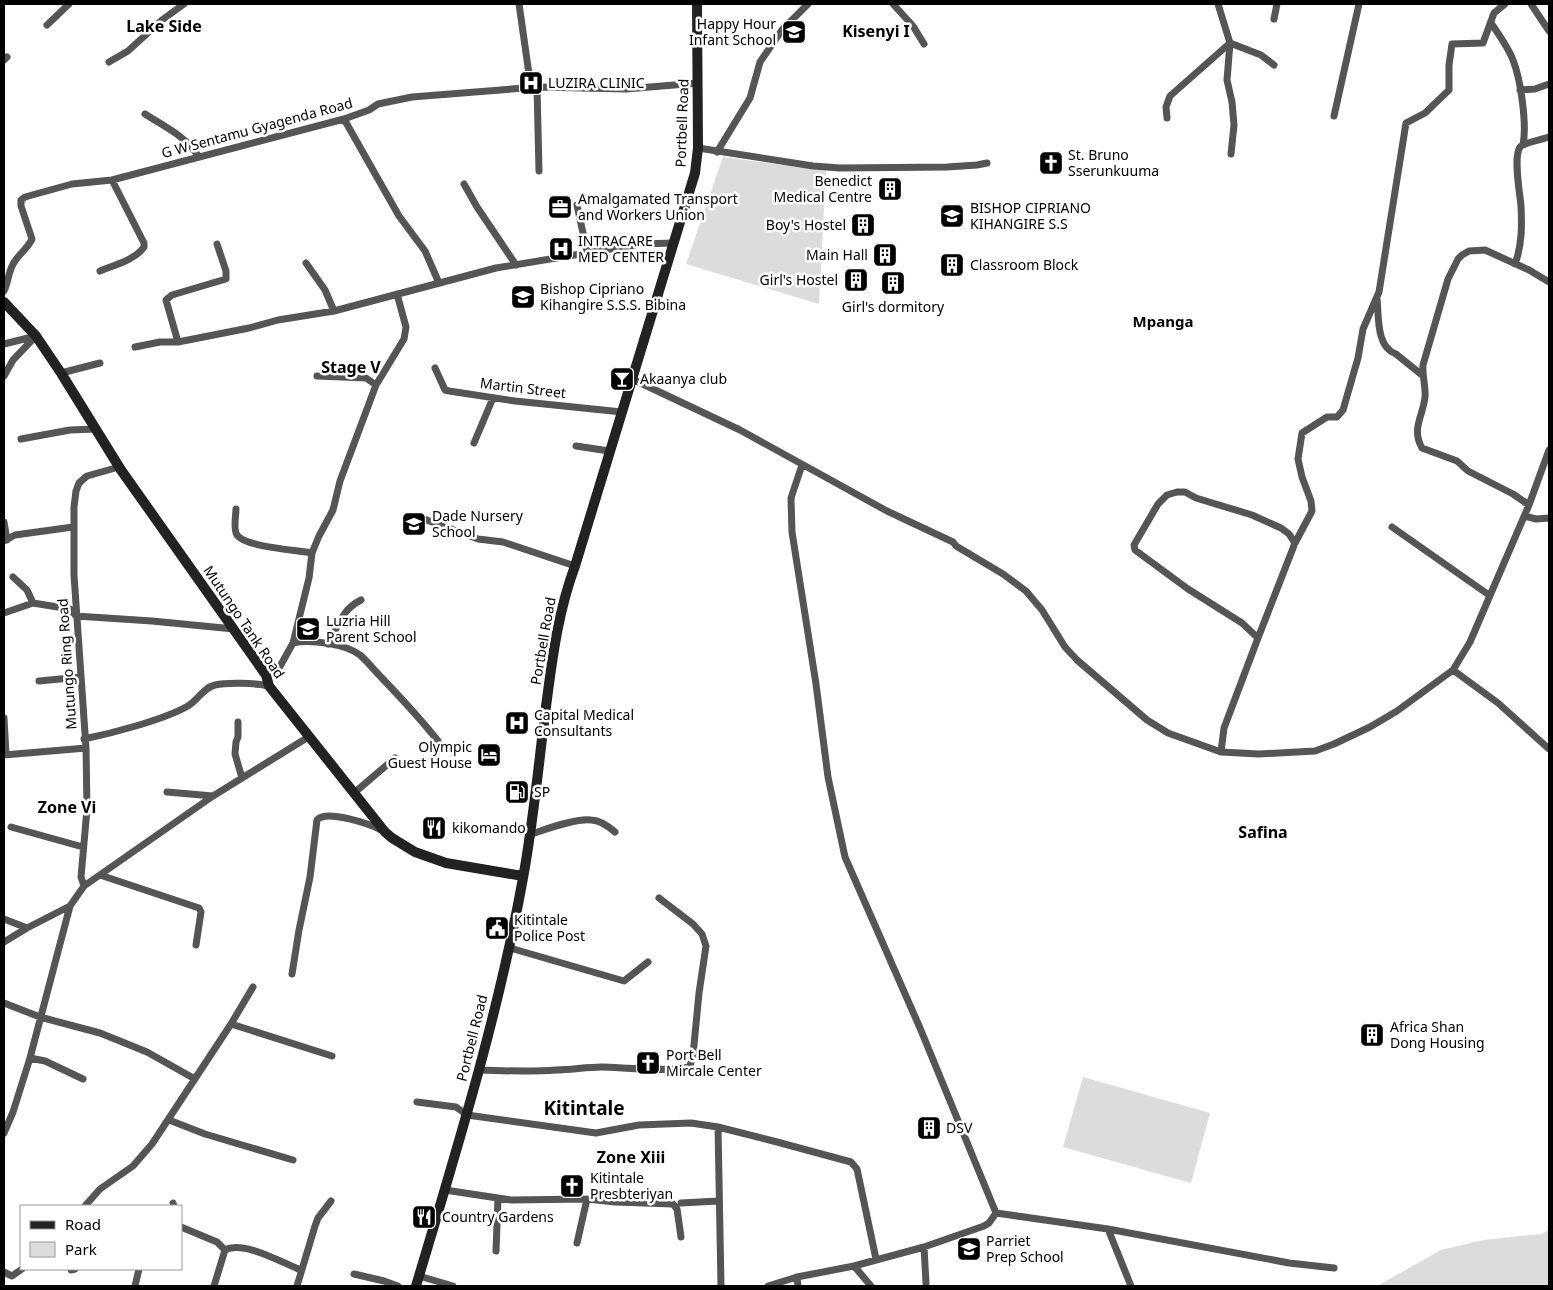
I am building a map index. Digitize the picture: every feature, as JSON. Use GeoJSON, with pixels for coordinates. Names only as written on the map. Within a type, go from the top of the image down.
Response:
{"type":"FeatureCollection","features":[{"type":"Feature","properties":{"kind":"main road","name":"Portbell Road"},"geometry":{"type":"LineString","coordinates":[[417,1281],[455,1152],[468,1115],[510,948],[523,876],[557,628],[565,592],[575,566],[692,182],[698,148],[697,4]]}},
{"type":"Feature","properties":{"kind":"main road","name":"Mutungo Tank Road"},"geometry":{"type":"LineString","coordinates":[[4,302],[36,336],[119,467],[266,675],[269,686],[385,832],[414,852],[436,860],[523,876]]}},
{"type":"Feature","properties":{"kind":"street"},"geometry":{"type":"LineString","coordinates":[[47,26],[69,4]]}},
{"type":"Feature","properties":{"kind":"street"},"geometry":{"type":"LineString","coordinates":[[109,62],[128,50],[162,20],[184,4]]}},
{"type":"Feature","properties":{"kind":"street"},"geometry":{"type":"LineString","coordinates":[[519,4],[534,88],[539,171]]}},
{"type":"Feature","properties":{"kind":"street"},"geometry":{"type":"LineString","coordinates":[[717,152],[750,98],[760,62],[782,30],[808,4]]}},
{"type":"Feature","properties":{"kind":"street"},"geometry":{"type":"LineString","coordinates":[[894,4],[913,26],[924,44]]}},
{"type":"Feature","properties":{"kind":"street"},"geometry":{"type":"LineString","coordinates":[[1218,4],[1230,43],[1226,80],[1233,110],[1234,125],[1231,154]]}},
{"type":"Feature","properties":{"kind":"street"},"geometry":{"type":"LineString","coordinates":[[1274,19],[1276,4]]}},
{"type":"Feature","properties":{"kind":"street"},"geometry":{"type":"LineString","coordinates":[[1334,116],[1359,4]]}},
{"type":"Feature","properties":{"kind":"street"},"geometry":{"type":"LineString","coordinates":[[1221,752],[1224,728],[1295,543],[1313,507],[1298,459],[1302,434],[1327,417],[1337,417],[1343,410],[1358,358],[1363,329],[1379,292],[1406,123],[1425,112],[1449,90],[1449,65],[1452,44],[1484,43],[1494,13],[1505,4]]}},
{"type":"Feature","properties":{"kind":"street"},"geometry":{"type":"LineString","coordinates":[[1531,4],[1549,31]]}},
{"type":"Feature","properties":{"kind":"street"},"geometry":{"type":"LineString","coordinates":[[1491,23],[1514,61],[1520,90],[1524,128],[1523,145],[1518,155],[1517,177],[1521,205],[1521,243],[1515,264]]}},
{"type":"Feature","properties":{"kind":"street"},"geometry":{"type":"LineString","coordinates":[[1230,43],[1261,55],[1274,65]]}},
{"type":"Feature","properties":{"kind":"street"},"geometry":{"type":"LineString","coordinates":[[1167,118],[1166,107],[1170,96],[1230,43]]}},
{"type":"Feature","properties":{"kind":"street","name":"G W Sentamu Gyagenda Road"},"geometry":{"type":"LineString","coordinates":[[4,291],[8,282],[9,272],[15,260],[32,239],[21,206],[22,200],[25,197],[72,184],[112,180],[344,119],[369,110],[378,104],[412,96],[534,88],[626,89],[698,83]]}},
{"type":"Feature","properties":{"kind":"street"},"geometry":{"type":"LineString","coordinates":[[1520,90],[1535,89],[1549,84]]}},
{"type":"Feature","properties":{"kind":"street"},"geometry":{"type":"LineString","coordinates":[[145,114],[184,140],[194,148],[199,157]]}},
{"type":"Feature","properties":{"kind":"street"},"geometry":{"type":"LineString","coordinates":[[344,119],[399,216],[425,251],[439,283]]}},
{"type":"Feature","properties":{"kind":"street"},"geometry":{"type":"LineString","coordinates":[[1524,128],[1533,143]]}},
{"type":"Feature","properties":{"kind":"street"},"geometry":{"type":"LineString","coordinates":[[1523,145],[1549,137]]}},
{"type":"Feature","properties":{"kind":"street"},"geometry":{"type":"LineString","coordinates":[[698,148],[813,166],[840,168],[977,166],[987,163]]}},
{"type":"Feature","properties":{"kind":"street"},"geometry":{"type":"LineString","coordinates":[[100,271],[136,255],[144,247],[112,180]]}},
{"type":"Feature","properties":{"kind":"street"},"geometry":{"type":"LineString","coordinates":[[464,184],[516,265]]}},
{"type":"Feature","properties":{"kind":"street"},"geometry":{"type":"LineString","coordinates":[[577,205],[587,252]]}},
{"type":"Feature","properties":{"kind":"street"},"geometry":{"type":"LineString","coordinates":[[135,347],[160,342],[178,342],[249,328],[278,320],[334,311],[496,268],[641,244],[674,243]]}},
{"type":"Feature","properties":{"kind":"street"},"geometry":{"type":"LineString","coordinates":[[178,342],[166,300],[172,295],[226,278],[226,271],[218,244]]}},
{"type":"Feature","properties":{"kind":"street"},"geometry":{"type":"LineString","coordinates":[[1529,505],[1513,494],[1468,471],[1456,462],[1422,448],[1417,436],[1425,398],[1422,366],[1444,291],[1458,259],[1469,251],[1485,250],[1549,282]]}},
{"type":"Feature","properties":{"kind":"street"},"geometry":{"type":"LineString","coordinates":[[306,263],[325,290],[334,311]]}},
{"type":"Feature","properties":{"kind":"street"},"geometry":{"type":"LineString","coordinates":[[266,675],[278,670],[293,643],[309,578],[312,553],[333,510],[340,481],[376,385],[404,339],[406,327],[397,294]]}},
{"type":"Feature","properties":{"kind":"street"},"geometry":{"type":"LineString","coordinates":[[1376,299],[1381,338],[1392,353],[1422,374]]}},
{"type":"Feature","properties":{"kind":"street"},"geometry":{"type":"LineString","coordinates":[[4,344],[36,336]]}},
{"type":"Feature","properties":{"kind":"street"},"geometry":{"type":"LineString","coordinates":[[4,376],[13,360],[36,336]]}},
{"type":"Feature","properties":{"kind":"street"},"geometry":{"type":"LineString","coordinates":[[61,374],[100,363]]}},
{"type":"Feature","properties":{"kind":"street","name":"Martin Street"},"geometry":{"type":"LineString","coordinates":[[435,368],[447,391],[622,412]]}},
{"type":"Feature","properties":{"kind":"street"},"geometry":{"type":"LineString","coordinates":[[316,376],[366,378],[376,385]]}},
{"type":"Feature","properties":{"kind":"street"},"geometry":{"type":"LineString","coordinates":[[632,379],[740,430],[887,511],[953,542],[956,546],[1026,591],[1065,647],[1077,660],[1147,720],[1168,733],[1221,752],[1259,754],[1314,751],[1334,744],[1390,715],[1453,670],[1470,642],[1529,505],[1549,450]]}},
{"type":"Feature","properties":{"kind":"street"},"geometry":{"type":"LineString","coordinates":[[474,443],[493,398]]}},
{"type":"Feature","properties":{"kind":"street"},"geometry":{"type":"LineString","coordinates":[[21,439],[70,430],[96,430]]}},
{"type":"Feature","properties":{"kind":"street"},"geometry":{"type":"LineString","coordinates":[[576,446],[609,451]]}},
{"type":"Feature","properties":{"kind":"street"},"geometry":{"type":"LineString","coordinates":[[802,465],[791,498],[792,532],[816,684],[828,777],[845,857],[920,1028],[996,1213]]}},
{"type":"Feature","properties":{"kind":"street","name":"Mutungo Ring Road"},"geometry":{"type":"LineString","coordinates":[[84,886],[81,877],[87,809],[86,748],[76,616],[75,499],[79,483],[87,476],[119,467]]}},
{"type":"Feature","properties":{"kind":"street"},"geometry":{"type":"LineString","coordinates":[[1258,638],[1242,623],[1188,589],[1134,550],[1134,545],[1158,504],[1167,495],[1177,492],[1185,492],[1196,498],[1252,515],[1280,528],[1289,534],[1295,543]]}},
{"type":"Feature","properties":{"kind":"street"},"geometry":{"type":"LineString","coordinates":[[236,509],[235,532],[239,538],[251,544],[312,553]]}},
{"type":"Feature","properties":{"kind":"street"},"geometry":{"type":"LineString","coordinates":[[416,516],[478,540],[503,542],[575,566]]}},
{"type":"Feature","properties":{"kind":"street"},"geometry":{"type":"LineString","coordinates":[[1524,516],[1536,519],[1549,518]]}},
{"type":"Feature","properties":{"kind":"street"},"geometry":{"type":"LineString","coordinates":[[4,522],[5,540],[16,535],[74,528]]}},
{"type":"Feature","properties":{"kind":"street"},"geometry":{"type":"LineString","coordinates":[[1392,527],[1490,595]]}},
{"type":"Feature","properties":{"kind":"street"},"geometry":{"type":"LineString","coordinates":[[13,577],[27,590],[33,603]]}},
{"type":"Feature","properties":{"kind":"street"},"geometry":{"type":"LineString","coordinates":[[328,644],[346,610],[361,600]]}},
{"type":"Feature","properties":{"kind":"street"},"geometry":{"type":"LineString","coordinates":[[4,614],[33,603],[70,609],[76,616],[234,629]]}},
{"type":"Feature","properties":{"kind":"street"},"geometry":{"type":"LineString","coordinates":[[293,643],[300,641],[328,644],[343,647],[359,655],[414,711],[438,741]]}},
{"type":"Feature","properties":{"kind":"street"},"geometry":{"type":"LineString","coordinates":[[1453,670],[1498,703],[1549,749]]}},
{"type":"Feature","properties":{"kind":"street"},"geometry":{"type":"LineString","coordinates":[[39,681],[81,676]]}},
{"type":"Feature","properties":{"kind":"street"},"geometry":{"type":"LineString","coordinates":[[84,738],[168,715],[188,706],[205,690],[215,685],[258,684],[269,686]]}},
{"type":"Feature","properties":{"kind":"street"},"geometry":{"type":"LineString","coordinates":[[4,718],[5,755],[86,748]]}},
{"type":"Feature","properties":{"kind":"street"},"geometry":{"type":"LineString","coordinates":[[238,722],[235,754],[242,778]]}},
{"type":"Feature","properties":{"kind":"street"},"geometry":{"type":"LineString","coordinates":[[4,1133],[6,1121],[30,1058],[70,906],[84,886],[213,796],[310,736]]}},
{"type":"Feature","properties":{"kind":"street"},"geometry":{"type":"LineString","coordinates":[[354,793],[394,758]]}},
{"type":"Feature","properties":{"kind":"street"},"geometry":{"type":"LineString","coordinates":[[167,792],[213,796]]}},
{"type":"Feature","properties":{"kind":"street"},"geometry":{"type":"LineString","coordinates":[[292,974],[310,877],[317,820],[320,816],[324,815],[340,817],[372,825],[385,832]]}},
{"type":"Feature","properties":{"kind":"street"},"geometry":{"type":"LineString","coordinates":[[529,835],[585,820],[606,824],[615,832]]}},
{"type":"Feature","properties":{"kind":"street"},"geometry":{"type":"LineString","coordinates":[[12,827],[83,847]]}},
{"type":"Feature","properties":{"kind":"street"},"geometry":{"type":"LineString","coordinates":[[100,875],[199,908],[201,912],[196,945]]}},
{"type":"Feature","properties":{"kind":"street"},"geometry":{"type":"LineString","coordinates":[[478,1070],[556,1070],[604,1067],[632,1069],[686,1068],[690,1066],[706,946],[702,934],[693,924],[658,898]]}},
{"type":"Feature","properties":{"kind":"street"},"geometry":{"type":"LineString","coordinates":[[4,942],[70,906]]}},
{"type":"Feature","properties":{"kind":"street"},"geometry":{"type":"LineString","coordinates":[[4,919],[27,928]]}},
{"type":"Feature","properties":{"kind":"street"},"geometry":{"type":"LineString","coordinates":[[510,948],[624,981],[648,962]]}},
{"type":"Feature","properties":{"kind":"street"},"geometry":{"type":"LineString","coordinates":[[87,1205],[100,1189],[133,1166],[152,1144],[231,1024],[253,987]]}},
{"type":"Feature","properties":{"kind":"street"},"geometry":{"type":"LineString","coordinates":[[4,1003],[40,1017],[100,1033],[146,1052],[195,1079]]}},
{"type":"Feature","properties":{"kind":"street"},"geometry":{"type":"LineString","coordinates":[[231,1024],[332,1056]]}},
{"type":"Feature","properties":{"kind":"street"},"geometry":{"type":"LineString","coordinates":[[30,1058],[44,1061],[83,1080]]}},
{"type":"Feature","properties":{"kind":"street"},"geometry":{"type":"LineString","coordinates":[[417,1102],[456,1108],[468,1115],[596,1133],[639,1125],[690,1123],[718,1127],[851,1162],[857,1169],[876,1259]]}},
{"type":"Feature","properties":{"kind":"street"},"geometry":{"type":"LineString","coordinates":[[169,1120],[205,1134],[293,1160]]}},
{"type":"Feature","properties":{"kind":"street"},"geometry":{"type":"LineString","coordinates":[[718,1127],[721,1286]]}},
{"type":"Feature","properties":{"kind":"street"},"geometry":{"type":"LineString","coordinates":[[445,1190],[511,1200],[587,1199],[673,1204],[677,1209],[681,1237]]}},
{"type":"Feature","properties":{"kind":"street"},"geometry":{"type":"LineString","coordinates":[[496,1251],[498,1198]]}},
{"type":"Feature","properties":{"kind":"street"},"geometry":{"type":"LineString","coordinates":[[577,1243],[587,1199]]}},
{"type":"Feature","properties":{"kind":"street"},"geometry":{"type":"LineString","coordinates":[[296,1286],[318,1218],[331,1201]]}},
{"type":"Feature","properties":{"kind":"street"},"geometry":{"type":"LineString","coordinates":[[681,1203],[718,1201]]}},
{"type":"Feature","properties":{"kind":"street"},"geometry":{"type":"LineString","coordinates":[[996,1213],[1108,1229],[1288,1263],[1334,1268]]}},
{"type":"Feature","properties":{"kind":"street"},"geometry":{"type":"LineString","coordinates":[[768,1286],[924,1247],[984,1226],[989,1223],[996,1213]]}},
{"type":"Feature","properties":{"kind":"street"},"geometry":{"type":"LineString","coordinates":[[182,1227],[217,1242],[225,1250]]}},
{"type":"Feature","properties":{"kind":"street"},"geometry":{"type":"LineString","coordinates":[[1108,1229],[1131,1286]]}},
{"type":"Feature","properties":{"kind":"street"},"geometry":{"type":"LineString","coordinates":[[225,1250],[238,1247],[248,1249],[301,1270]]}},
{"type":"Feature","properties":{"kind":"street"},"geometry":{"type":"LineString","coordinates":[[924,1247],[926,1283]]}},
{"type":"Feature","properties":{"kind":"street"},"geometry":{"type":"LineString","coordinates":[[214,1286],[225,1250]]}},
{"type":"Feature","properties":{"kind":"street"},"geometry":{"type":"LineString","coordinates":[[854,1266],[871,1286]]}},
{"type":"Feature","properties":{"kind":"street"},"geometry":{"type":"LineString","coordinates":[[4,1272],[12,1276],[21,1270]]}},
{"type":"Feature","properties":{"kind":"street"},"geometry":{"type":"LineString","coordinates":[[135,1286],[139,1270]]}},
{"type":"Feature","properties":{"kind":"street"},"geometry":{"type":"LineString","coordinates":[[354,1274],[398,1286]]}},
{"type":"Feature","properties":{"kind":"street"},"geometry":{"type":"LineString","coordinates":[[798,1278],[798,1286]]}},
{"type":"Feature","properties":{"kind":"street"},"geometry":{"type":"LineString","coordinates":[[417,1281],[454,1286]]}},
{"type":"Feature","properties":{"kind":"green space"},"geometry":{"type":"Polygon","coordinates":[[[723,157],[826,171],[819,304],[686,264],[723,157]]]}},
{"type":"Feature","properties":{"kind":"green space"},"geometry":{"type":"Polygon","coordinates":[[[1083,1077],[1210,1113],[1191,1183],[1063,1147],[1083,1077]]]}},
{"type":"Feature","properties":{"kind":"green space"},"geometry":{"type":"Polygon","coordinates":[[[1549,1230],[1549,1286],[1377,1286],[1441,1250],[1483,1240],[1541,1234],[1549,1230]]]}},
{"type":"Feature","properties":{"kind":"place","name":"Happy Hour Infant School"},"geometry":{"type":"Point","coordinates":[794,32]}},
{"type":"Feature","properties":{"kind":"place","name":"LUZIRA CLINIC"},"geometry":{"type":"Point","coordinates":[531,83]}},
{"type":"Feature","properties":{"kind":"place","name":"St. Bruno Sserunkuuma"},"geometry":{"type":"Point","coordinates":[1051,163]}},
{"type":"Feature","properties":{"kind":"place","name":"Benedict Medical Centre"},"geometry":{"type":"Point","coordinates":[890,189]}},
{"type":"Feature","properties":{"kind":"place","name":"Amalgamated Transport and Workers Union"},"geometry":{"type":"Point","coordinates":[560,207]}},
{"type":"Feature","properties":{"kind":"place","name":"BISHOP CIPRIANO KIHANGIRE S.S"},"geometry":{"type":"Point","coordinates":[952,216]}},
{"type":"Feature","properties":{"kind":"place","name":"Boy's Hostel"},"geometry":{"type":"Point","coordinates":[863,225]}},
{"type":"Feature","properties":{"kind":"place","name":"INTRACARE MED CENTER"},"geometry":{"type":"Point","coordinates":[561,249]}},
{"type":"Feature","properties":{"kind":"place","name":"Main Hall"},"geometry":{"type":"Point","coordinates":[885,255]}},
{"type":"Feature","properties":{"kind":"place","name":"Classroom Block"},"geometry":{"type":"Point","coordinates":[952,265]}},
{"type":"Feature","properties":{"kind":"place","name":"Girl's Hostel"},"geometry":{"type":"Point","coordinates":[856,280]}},
{"type":"Feature","properties":{"kind":"place","name":"Girl's dormitory"},"geometry":{"type":"Point","coordinates":[893,283]}},
{"type":"Feature","properties":{"kind":"place","name":"Bishop Cipriano Kihangire S.S.S. Bibina"},"geometry":{"type":"Point","coordinates":[523,297]}},
{"type":"Feature","properties":{"kind":"place","name":"Akaanya club"},"geometry":{"type":"Point","coordinates":[622,379]}},
{"type":"Feature","properties":{"kind":"place","name":"Dade Nursery School"},"geometry":{"type":"Point","coordinates":[414,524]}},
{"type":"Feature","properties":{"kind":"place","name":"Luzria Hill Parent School"},"geometry":{"type":"Point","coordinates":[308,629]}},
{"type":"Feature","properties":{"kind":"place","name":"Capital Medical Consultants"},"geometry":{"type":"Point","coordinates":[517,723]}},
{"type":"Feature","properties":{"kind":"place","name":"Olympic Guest House"},"geometry":{"type":"Point","coordinates":[489,755]}},
{"type":"Feature","properties":{"kind":"place","name":"SP"},"geometry":{"type":"Point","coordinates":[517,792]}},
{"type":"Feature","properties":{"kind":"place","name":"kikomando"},"geometry":{"type":"Point","coordinates":[434,828]}},
{"type":"Feature","properties":{"kind":"place","name":"Kitintale Police Post"},"geometry":{"type":"Point","coordinates":[497,928]}},
{"type":"Feature","properties":{"kind":"place","name":"Africa Shan Dong Housing"},"geometry":{"type":"Point","coordinates":[1372,1035]}},
{"type":"Feature","properties":{"kind":"place","name":"Port Bell Mircale Center"},"geometry":{"type":"Point","coordinates":[648,1063]}},
{"type":"Feature","properties":{"kind":"place","name":"DSV"},"geometry":{"type":"Point","coordinates":[929,1128]}},
{"type":"Feature","properties":{"kind":"place","name":"Kitintale Presbteriyan"},"geometry":{"type":"Point","coordinates":[572,1186]}},
{"type":"Feature","properties":{"kind":"place","name":"Country Gardens"},"geometry":{"type":"Point","coordinates":[424,1217]}},
{"type":"Feature","properties":{"kind":"place","name":"Parriet Prep School"},"geometry":{"type":"Point","coordinates":[969,1249]}},
{"type":"Feature","properties":{"kind":"district","name":"Lake Side"},"geometry":{"type":"Point","coordinates":[164,26]}},
{"type":"Feature","properties":{"kind":"district","name":"Kisenyi I"},"geometry":{"type":"Point","coordinates":[876,31]}},
{"type":"Feature","properties":{"kind":"district","name":"Mpanga"},"geometry":{"type":"Point","coordinates":[1163,322]}},
{"type":"Feature","properties":{"kind":"district","name":"Stage V"},"geometry":{"type":"Point","coordinates":[351,367]}},
{"type":"Feature","properties":{"kind":"district","name":"Zone Vi"},"geometry":{"type":"Point","coordinates":[67,807]}},
{"type":"Feature","properties":{"kind":"district","name":"Safina"},"geometry":{"type":"Point","coordinates":[1263,832]}},
{"type":"Feature","properties":{"kind":"district","name":"Kitintale"},"geometry":{"type":"Point","coordinates":[584,1108]}},
{"type":"Feature","properties":{"kind":"district","name":"Zone Xiii"},"geometry":{"type":"Point","coordinates":[631,1157]}}]}
